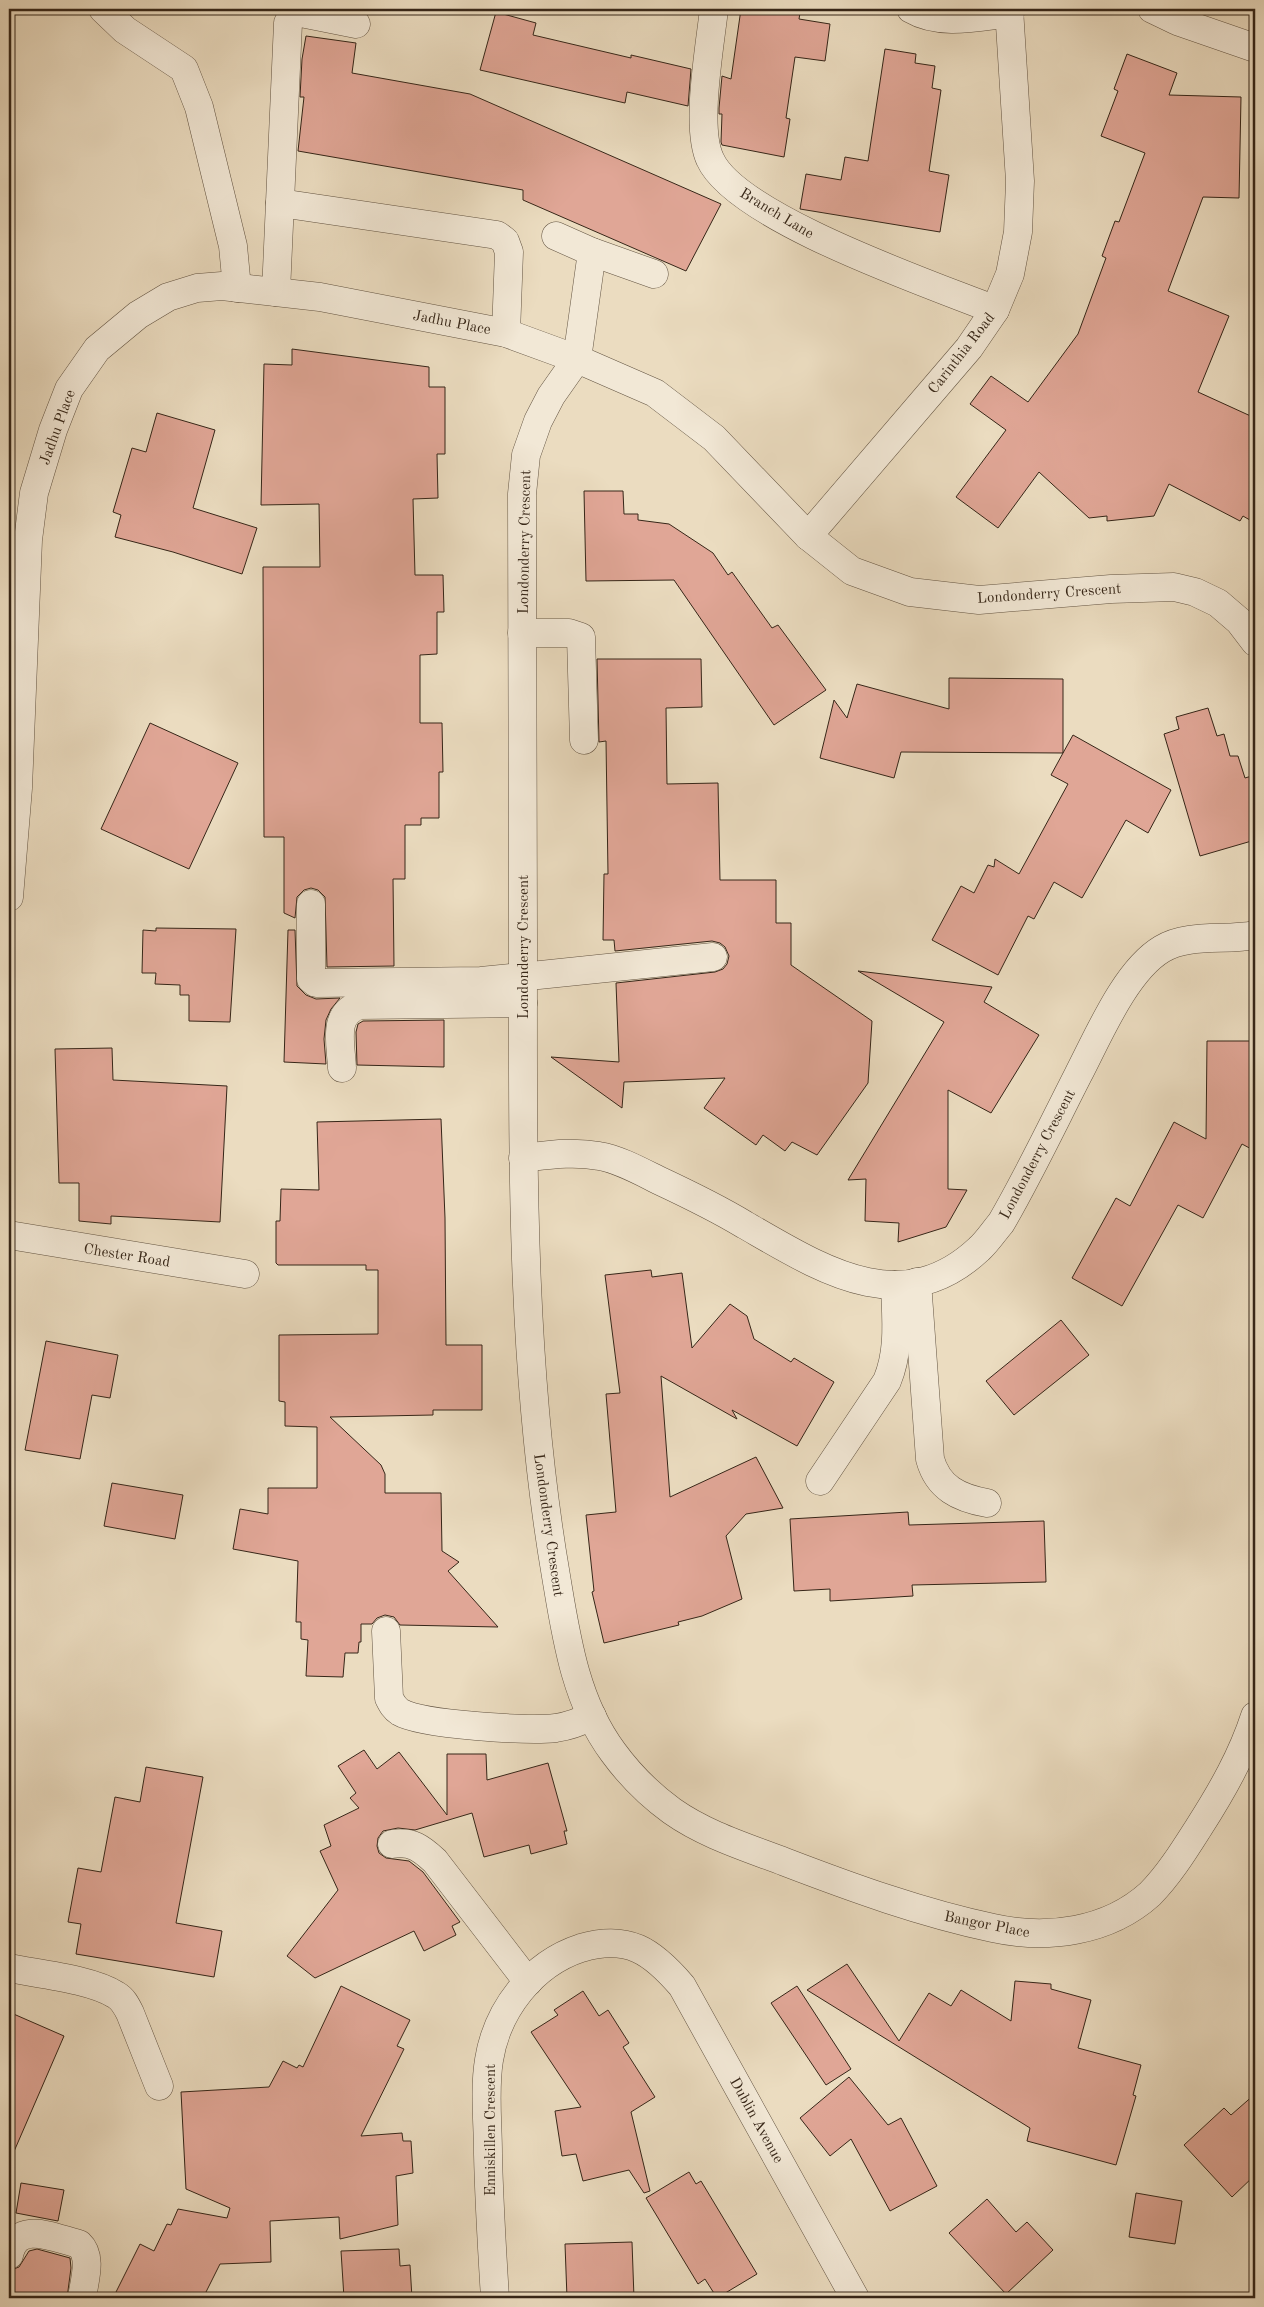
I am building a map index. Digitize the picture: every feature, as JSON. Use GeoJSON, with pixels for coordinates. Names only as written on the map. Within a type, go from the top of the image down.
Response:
{"type":"FeatureCollection","features":[{"type":"Feature","properties":{"kind":"street"},"geometry":{"type":"LineString","coordinates":[[103,9],[125,30],[184,69],[199,106],[233,246],[237,288]]}},
{"type":"Feature","properties":{"kind":"street","name":"Branch Lane"},"geometry":{"type":"LineString","coordinates":[[714,9],[703,114],[705,140],[710,160],[721,176],[740,193],[767,211],[818,238],[995,310]]}},
{"type":"Feature","properties":{"kind":"street"},"geometry":{"type":"LineString","coordinates":[[911,9],[927,17],[946,19],[1010,11]]}},
{"type":"Feature","properties":{"kind":"street"},"geometry":{"type":"LineString","coordinates":[[1152,9],[1177,20],[1252,44]]}},
{"type":"Feature","properties":{"kind":"street","name":"Carinthia Road"},"geometry":{"type":"LineString","coordinates":[[808,536],[969,348],[995,310],[1010,274],[1018,232],[1020,181],[1010,11]]}},
{"type":"Feature","properties":{"kind":"street"},"geometry":{"type":"LineString","coordinates":[[276,292],[288,23],[293,15],[301,13],[356,24]]}},
{"type":"Feature","properties":{"kind":"street"},"geometry":{"type":"LineString","coordinates":[[280,203],[497,235],[505,241],[509,252],[506,332]]}},
{"type":"Feature","properties":{"kind":"street"},"geometry":{"type":"LineString","coordinates":[[556,236],[592,252],[654,274]]}},
{"type":"Feature","properties":{"kind":"street"},"geometry":{"type":"LineString","coordinates":[[577,359],[592,252]]}},
{"type":"Feature","properties":{"kind":"street","name":"Jadhu Place"},"geometry":{"type":"LineString","coordinates":[[9,897],[18,788],[28,540],[34,493],[53,430],[69,388],[98,350],[138,315],[168,297],[198,288],[237,288],[320,297],[506,332],[577,359]]}},
{"type":"Feature","properties":{"kind":"street","name":"Londonderry Crescent"},"geometry":{"type":"LineString","coordinates":[[711,1834],[672,1810],[638,1782],[610,1749],[592,1716],[575,1674],[567,1644],[538,1458],[531,1362],[524,1158],[522,494],[526,455],[538,421],[551,396],[577,359],[655,393],[714,438],[808,536],[852,571],[910,592],[979,600],[1111,589],[1174,587],[1195,592],[1218,603],[1238,621],[1255,642]]}},
{"type":"Feature","properties":{"kind":"street"},"geometry":{"type":"LineString","coordinates":[[522,633],[569,634],[581,637],[584,740]]}},
{"type":"Feature","properties":{"kind":"street"},"geometry":{"type":"LineString","coordinates":[[311,904],[311,979],[313,982],[481,981],[523,975],[713,957]]}},
{"type":"Feature","properties":{"kind":"street","name":"Londonderry Crescent"},"geometry":{"type":"LineString","coordinates":[[524,1158],[562,1152],[600,1156],[642,1172],[712,1205],[804,1259],[848,1279],[875,1285],[906,1283],[953,1269],[980,1249],[1001,1223],[1110,1014],[1139,968],[1162,949],[1188,940],[1239,938],[1255,935]]}},
{"type":"Feature","properties":{"kind":"street"},"geometry":{"type":"LineString","coordinates":[[342,1068],[341,1022],[343,1014],[359,1005],[379,1003],[523,1003]]}},
{"type":"Feature","properties":{"kind":"street","name":"Chester Road"},"geometry":{"type":"LineString","coordinates":[[9,1235],[245,1274]]}},
{"type":"Feature","properties":{"kind":"street"},"geometry":{"type":"LineString","coordinates":[[820,1481],[887,1381],[894,1365],[906,1283]]}},
{"type":"Feature","properties":{"kind":"street"},"geometry":{"type":"LineString","coordinates":[[906,1283],[933,1470],[943,1485],[956,1494],[987,1503]]}},
{"type":"Feature","properties":{"kind":"street"},"geometry":{"type":"LineString","coordinates":[[386,1631],[389,1698],[393,1707],[402,1713],[455,1724],[536,1729],[574,1724],[592,1716]]}},
{"type":"Feature","properties":{"kind":"street","name":"Bangor Place"},"geometry":{"type":"LineString","coordinates":[[711,1834],[844,1884],[953,1920],[1012,1932],[1040,1934],[1093,1927],[1120,1915],[1151,1892],[1181,1855],[1212,1807],[1243,1751],[1255,1716]]}},
{"type":"Feature","properties":{"kind":"street"},"geometry":{"type":"LineString","coordinates":[[392,1844],[405,1842],[420,1848],[435,1861],[528,1982]]}},
{"type":"Feature","properties":{"kind":"street","name":"Enniskillen Crescent"},"geometry":{"type":"LineString","coordinates":[[495,2298],[488,2162],[487,2095],[489,2059],[505,2014],[528,1982],[542,1967],[566,1953],[600,1943],[624,1944],[646,1950]]}},
{"type":"Feature","properties":{"kind":"street","name":"Dublin Avenue"},"geometry":{"type":"LineString","coordinates":[[646,1950],[663,1964],[682,1986],[855,2298]]}},
{"type":"Feature","properties":{"kind":"street"},"geometry":{"type":"LineString","coordinates":[[9,1968],[86,1984],[116,1995],[124,2001],[159,2086]]}},
{"type":"Feature","properties":{"kind":"street"},"geometry":{"type":"LineString","coordinates":[[9,2255],[11,2244],[16,2239],[31,2232],[79,2244],[87,2253],[82,2298]]}},
{"type":"Feature","properties":{"kind":"building"},"geometry":{"type":"Polygon","coordinates":[[[741,9],[772,9],[800,13],[799,19],[830,24],[825,61],[795,57],[786,118],[790,119],[784,157],[722,145],[721,142],[722,114],[719,114],[719,108],[722,76],[731,79],[741,9]]]}},
{"type":"Feature","properties":{"kind":"building"},"geometry":{"type":"Polygon","coordinates":[[[496,12],[536,23],[533,35],[631,58],[631,55],[691,69],[688,106],[627,92],[625,103],[480,70],[496,12]]]}},
{"type":"Feature","properties":{"kind":"building"},"geometry":{"type":"Polygon","coordinates":[[[306,36],[356,43],[352,73],[470,94],[721,204],[686,271],[523,200],[523,190],[298,151],[304,97],[300,97],[302,59],[306,36]]]}},
{"type":"Feature","properties":{"kind":"building"},"geometry":{"type":"Polygon","coordinates":[[[885,49],[916,54],[915,63],[935,66],[932,88],[941,90],[929,171],[949,175],[940,232],[800,209],[806,174],[841,180],[845,157],[868,161],[885,49]]]}},
{"type":"Feature","properties":{"kind":"building"},"geometry":{"type":"Polygon","coordinates":[[[1127,54],[1177,73],[1169,95],[1241,97],[1239,198],[1203,197],[1168,291],[1229,316],[1198,392],[1255,418],[1255,523],[1243,516],[1240,521],[1169,484],[1154,516],[1107,521],[1107,516],[1089,518],[1039,472],[998,528],[956,497],[1006,430],[970,404],[991,376],[1028,402],[1078,334],[1106,258],[1102,256],[1115,221],[1119,222],[1145,153],[1101,136],[1118,91],[1114,89],[1127,54]]]}},
{"type":"Feature","properties":{"kind":"building"},"geometry":{"type":"Polygon","coordinates":[[[292,349],[429,367],[429,387],[445,387],[445,454],[437,454],[438,498],[413,499],[415,575],[443,575],[444,612],[437,612],[437,654],[420,655],[420,723],[442,723],[443,772],[439,772],[439,818],[421,818],[421,825],[405,825],[405,879],[393,879],[394,966],[327,967],[325,897],[318,890],[311,888],[304,890],[297,897],[295,918],[284,913],[284,837],[264,837],[263,567],[320,567],[319,504],[261,505],[264,364],[292,365],[292,349]]]}},
{"type":"Feature","properties":{"kind":"building"},"geometry":{"type":"Polygon","coordinates":[[[157,413],[215,430],[193,508],[257,528],[242,574],[173,552],[115,537],[121,515],[113,512],[132,448],[146,452],[157,413]]]}},
{"type":"Feature","properties":{"kind":"building"},"geometry":{"type":"Polygon","coordinates":[[[584,491],[623,491],[624,514],[638,514],[638,520],[669,524],[713,553],[728,575],[732,572],[772,628],[778,625],[826,690],[774,725],[674,580],[586,581],[584,491]]]}},
{"type":"Feature","properties":{"kind":"building"},"geometry":{"type":"Polygon","coordinates":[[[597,659],[701,659],[702,707],[666,708],[667,784],[718,783],[720,880],[776,880],[776,923],[791,923],[791,965],[872,1021],[868,1083],[817,1155],[792,1142],[785,1151],[763,1135],[756,1145],[704,1108],[725,1078],[624,1082],[622,1108],[551,1057],[619,1062],[616,983],[715,972],[723,969],[727,964],[729,956],[725,947],[720,943],[712,941],[615,951],[614,940],[603,940],[604,874],[608,874],[606,741],[599,742],[597,659]]]}},
{"type":"Feature","properties":{"kind":"building"},"geometry":{"type":"Polygon","coordinates":[[[949,678],[1063,679],[1063,753],[901,752],[894,778],[820,758],[834,700],[847,718],[857,684],[949,709],[949,678]]]}},
{"type":"Feature","properties":{"kind":"building"},"geometry":{"type":"Polygon","coordinates":[[[1208,708],[1217,736],[1224,734],[1230,756],[1238,756],[1245,778],[1255,775],[1255,840],[1200,856],[1164,734],[1179,729],[1176,717],[1208,708]]]}},
{"type":"Feature","properties":{"kind":"building"},"geometry":{"type":"Polygon","coordinates":[[[150,723],[238,763],[189,869],[101,829],[150,723]]]}},
{"type":"Feature","properties":{"kind":"building"},"geometry":{"type":"Polygon","coordinates":[[[1073,735],[1171,790],[1148,833],[1126,820],[1082,898],[1054,882],[1034,919],[1028,916],[998,975],[932,940],[961,886],[974,893],[988,865],[994,867],[995,859],[1019,874],[1068,784],[1051,775],[1073,735]]]}},
{"type":"Feature","properties":{"kind":"building"},"geometry":{"type":"Polygon","coordinates":[[[156,928],[236,929],[230,1022],[189,1021],[189,995],[180,995],[180,985],[155,984],[156,973],[142,973],[143,930],[156,931],[156,928]]]}},
{"type":"Feature","properties":{"kind":"building"},"geometry":{"type":"Polygon","coordinates":[[[288,930],[295,930],[297,986],[306,995],[316,999],[340,998],[331,1009],[326,1020],[324,1039],[326,1064],[284,1062],[288,930]]]}},
{"type":"Feature","properties":{"kind":"building"},"geometry":{"type":"Polygon","coordinates":[[[858,971],[992,987],[984,1002],[1039,1035],[991,1113],[948,1090],[948,1189],[967,1190],[946,1227],[898,1242],[899,1223],[865,1221],[866,1179],[848,1180],[944,1022],[858,971]]]}},
{"type":"Feature","properties":{"kind":"building"},"geometry":{"type":"Polygon","coordinates":[[[444,1020],[444,1067],[357,1065],[356,1032],[358,1024],[363,1021],[444,1020]]]}},
{"type":"Feature","properties":{"kind":"building"},"geometry":{"type":"Polygon","coordinates":[[[1207,1041],[1255,1041],[1255,1151],[1242,1144],[1203,1218],[1178,1205],[1122,1306],[1072,1278],[1116,1198],[1130,1206],[1174,1122],[1206,1139],[1207,1041]]]}},
{"type":"Feature","properties":{"kind":"building"},"geometry":{"type":"Polygon","coordinates":[[[112,1048],[113,1080],[227,1086],[220,1222],[111,1216],[111,1224],[79,1221],[79,1183],[59,1183],[55,1049],[112,1048]]]}},
{"type":"Feature","properties":{"kind":"building"},"geometry":{"type":"Polygon","coordinates":[[[441,1119],[445,1218],[446,1345],[482,1345],[482,1410],[433,1410],[433,1415],[330,1417],[381,1465],[385,1474],[385,1493],[441,1493],[442,1551],[459,1562],[448,1571],[498,1627],[400,1625],[394,1617],[385,1615],[377,1618],[372,1624],[361,1624],[361,1642],[359,1642],[358,1653],[345,1653],[343,1677],[306,1676],[308,1640],[301,1639],[301,1622],[296,1622],[298,1561],[233,1549],[240,1509],[268,1514],[268,1488],[317,1488],[317,1427],[285,1426],[285,1402],[279,1401],[279,1335],[378,1334],[378,1270],[366,1270],[366,1265],[278,1265],[276,1263],[276,1221],[280,1221],[281,1189],[319,1190],[317,1122],[441,1119]]]}},
{"type":"Feature","properties":{"kind":"building"},"geometry":{"type":"Polygon","coordinates":[[[651,1270],[652,1277],[682,1273],[692,1348],[730,1304],[747,1316],[754,1339],[791,1362],[794,1358],[834,1382],[797,1446],[732,1410],[737,1419],[661,1376],[670,1497],[756,1457],[783,1508],[746,1514],[726,1536],[742,1599],[702,1616],[678,1622],[679,1625],[604,1643],[592,1592],[594,1591],[586,1515],[616,1512],[606,1394],[620,1393],[605,1275],[651,1270]]]}},
{"type":"Feature","properties":{"kind":"building"},"geometry":{"type":"Polygon","coordinates":[[[1061,1320],[1089,1355],[1014,1415],[986,1381],[1061,1320]]]}},
{"type":"Feature","properties":{"kind":"building"},"geometry":{"type":"Polygon","coordinates":[[[46,1341],[118,1355],[110,1398],[92,1395],[80,1459],[25,1450],[46,1341]]]}},
{"type":"Feature","properties":{"kind":"building"},"geometry":{"type":"Polygon","coordinates":[[[112,1483],[183,1495],[175,1539],[104,1526],[112,1483]]]}},
{"type":"Feature","properties":{"kind":"building"},"geometry":{"type":"Polygon","coordinates":[[[908,1512],[909,1525],[1044,1521],[1046,1582],[912,1585],[913,1596],[830,1601],[830,1589],[794,1591],[790,1519],[908,1512]]]}},
{"type":"Feature","properties":{"kind":"building"},"geometry":{"type":"Polygon","coordinates":[[[364,1750],[377,1769],[399,1752],[447,1815],[447,1754],[486,1754],[487,1780],[548,1763],[567,1831],[564,1831],[567,1844],[531,1854],[529,1845],[484,1857],[472,1813],[415,1830],[398,1828],[383,1831],[378,1838],[377,1846],[379,1853],[386,1858],[409,1861],[423,1872],[460,1922],[452,1926],[456,1935],[424,1951],[414,1931],[315,1978],[287,1956],[338,1890],[320,1851],[331,1846],[324,1825],[359,1808],[350,1798],[356,1793],[338,1766],[364,1750]]]}},
{"type":"Feature","properties":{"kind":"building"},"geometry":{"type":"Polygon","coordinates":[[[146,1767],[203,1777],[176,1923],[222,1931],[214,1977],[76,1954],[81,1924],[68,1922],[78,1868],[101,1872],[115,1797],[140,1802],[146,1767]]]}},
{"type":"Feature","properties":{"kind":"building"},"geometry":{"type":"Polygon","coordinates":[[[847,1964],[899,2041],[929,1993],[951,2006],[961,1990],[1011,2021],[1015,1981],[1051,1984],[1051,1989],[1091,2000],[1078,2048],[1141,2065],[1133,2095],[1136,2096],[1116,2165],[1027,2141],[1030,2128],[807,1990],[847,1964]]]}},
{"type":"Feature","properties":{"kind":"building"},"geometry":{"type":"Polygon","coordinates":[[[341,1986],[410,2020],[397,2046],[404,2049],[361,2136],[402,2133],[403,2141],[411,2141],[413,2173],[396,2176],[398,2225],[340,2239],[339,2217],[270,2221],[271,2262],[220,2264],[203,2298],[113,2298],[140,2244],[154,2251],[167,2224],[171,2225],[178,2209],[227,2218],[230,2208],[186,2189],[181,2092],[269,2087],[283,2061],[297,2068],[299,2065],[303,2067],[341,1986]]]}},
{"type":"Feature","properties":{"kind":"building"},"geometry":{"type":"Polygon","coordinates":[[[797,1986],[851,2069],[826,2085],[771,2003],[797,1986]]]}},
{"type":"Feature","properties":{"kind":"building"},"geometry":{"type":"Polygon","coordinates":[[[583,1991],[599,2016],[608,2010],[629,2043],[623,2047],[655,2097],[631,2112],[650,2191],[644,2193],[629,2170],[583,2181],[576,2154],[562,2156],[555,2111],[581,2107],[531,2032],[558,2015],[554,2010],[583,1991]]]}},
{"type":"Feature","properties":{"kind":"building"},"geometry":{"type":"Polygon","coordinates":[[[9,2012],[64,2036],[9,2163],[9,2012]]]}},
{"type":"Feature","properties":{"kind":"building"},"geometry":{"type":"Polygon","coordinates":[[[849,2077],[888,2125],[901,2118],[937,2186],[890,2211],[851,2139],[830,2156],[800,2118],[849,2077]]]}},
{"type":"Feature","properties":{"kind":"building"},"geometry":{"type":"Polygon","coordinates":[[[1255,2094],[1255,2175],[1232,2197],[1184,2145],[1224,2108],[1231,2115],[1255,2094]]]}},
{"type":"Feature","properties":{"kind":"building"},"geometry":{"type":"Polygon","coordinates":[[[689,2172],[696,2184],[701,2181],[757,2274],[717,2298],[705,2279],[698,2284],[646,2198],[689,2172]]]}},
{"type":"Feature","properties":{"kind":"building"},"geometry":{"type":"Polygon","coordinates":[[[21,2183],[64,2190],[58,2221],[16,2213],[21,2183]]]}},
{"type":"Feature","properties":{"kind":"building"},"geometry":{"type":"Polygon","coordinates":[[[1136,2193],[1182,2201],[1175,2244],[1129,2237],[1136,2193]]]}},
{"type":"Feature","properties":{"kind":"building"},"geometry":{"type":"Polygon","coordinates":[[[987,2199],[1016,2232],[1027,2222],[1053,2250],[1006,2294],[949,2233],[987,2199]]]}},
{"type":"Feature","properties":{"kind":"building"},"geometry":{"type":"Polygon","coordinates":[[[632,2242],[634,2298],[567,2298],[565,2244],[632,2242]]]}},
{"type":"Feature","properties":{"kind":"building"},"geometry":{"type":"Polygon","coordinates":[[[37,2249],[70,2258],[71,2268],[67,2298],[9,2298],[11,2270],[19,2267],[29,2251],[37,2249]]]}},
{"type":"Feature","properties":{"kind":"building"},"geometry":{"type":"Polygon","coordinates":[[[399,2249],[400,2266],[410,2265],[412,2298],[344,2298],[341,2251],[399,2249]]]}}]}
